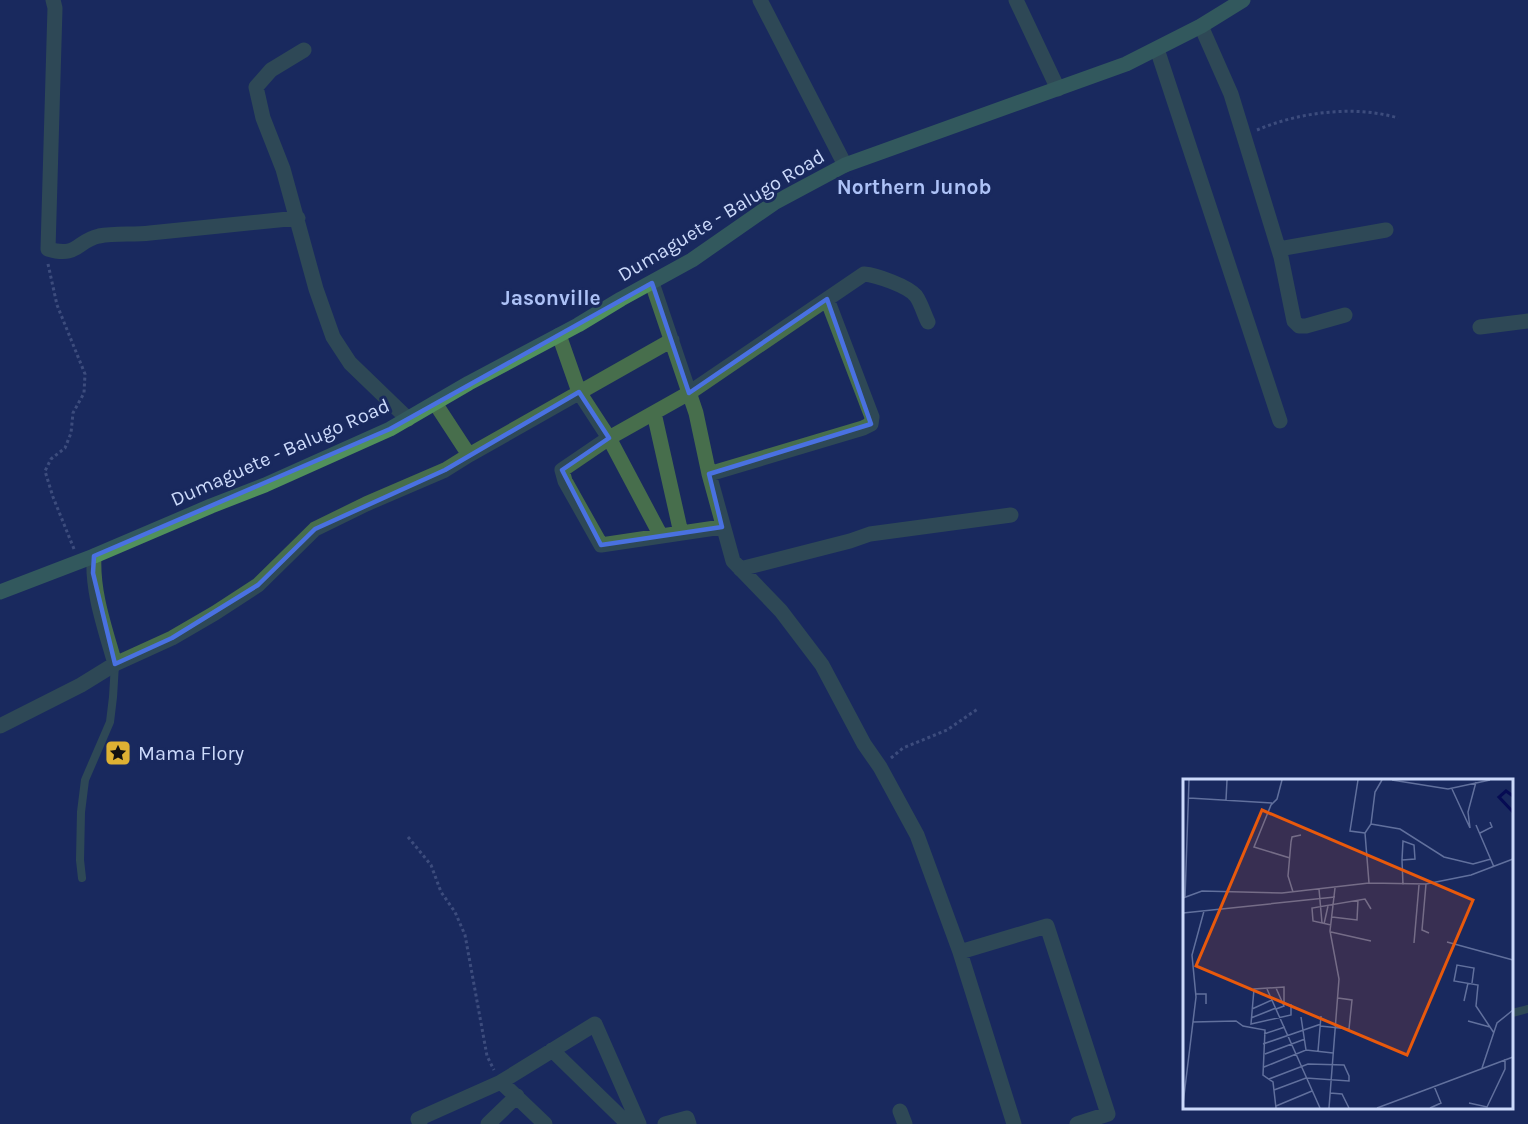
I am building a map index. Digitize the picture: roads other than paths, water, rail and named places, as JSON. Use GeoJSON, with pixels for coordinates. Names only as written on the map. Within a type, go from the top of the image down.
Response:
{"type":"FeatureCollection","features":[{"type":"Feature","properties":{"kind":"street"},"geometry":{"type":"LineString","coordinates":[[53,0],[55,8],[48,249],[60,253],[70,251],[96,237],[106,235],[141,234],[298,218]]}},
{"type":"Feature","properties":{"kind":"street"},"geometry":{"type":"LineString","coordinates":[[760,0],[845,165]]}},
{"type":"Feature","properties":{"kind":"street"},"geometry":{"type":"LineString","coordinates":[[1017,0],[1058,89]]}},
{"type":"Feature","properties":{"kind":"street","name":"Dumaguete - Balugo Road"},"geometry":{"type":"LineString","coordinates":[[0,592],[87,559],[316,463],[390,429],[692,261],[774,203],[845,165],[1126,64],[1201,26],[1243,0]]}},
{"type":"Feature","properties":{"kind":"street"},"geometry":{"type":"LineString","coordinates":[[1201,26],[1232,94],[1279,249],[1294,321],[1299,326],[1306,326],[1344,315]]}},
{"type":"Feature","properties":{"kind":"street"},"geometry":{"type":"LineString","coordinates":[[1157,49],[1280,421]]}},
{"type":"Feature","properties":{"kind":"street"},"geometry":{"type":"LineString","coordinates":[[304,50],[271,70],[256,87],[263,118],[284,169],[316,289],[333,337],[350,363],[408,419]]}},
{"type":"Feature","properties":{"kind":"street"},"geometry":{"type":"LineString","coordinates":[[1279,249],[1386,230]]}},
{"type":"Feature","properties":{"kind":"street"},"geometry":{"type":"LineString","coordinates":[[722,526],[601,545],[565,481],[562,470],[609,438],[689,393],[864,274],[871,274],[908,289],[916,297],[928,322]]}},
{"type":"Feature","properties":{"kind":"street"},"geometry":{"type":"LineString","coordinates":[[652,283],[696,413],[709,474],[733,561],[780,611],[822,665],[916,835],[960,952],[1014,1124]]}},
{"type":"Feature","properties":{"kind":"street"},"geometry":{"type":"LineString","coordinates":[[709,474],[863,428],[871,423],[872,417],[827,299]]}},
{"type":"Feature","properties":{"kind":"street"},"geometry":{"type":"LineString","coordinates":[[1480,327],[1528,321]]}},
{"type":"Feature","properties":{"kind":"street"},"geometry":{"type":"LineString","coordinates":[[559,335],[579,392],[609,438],[661,536]]}},
{"type":"Feature","properties":{"kind":"street"},"geometry":{"type":"LineString","coordinates":[[0,726],[81,685],[115,664],[172,638],[215,613],[258,585],[315,530],[366,504],[445,470],[672,340]]}},
{"type":"Feature","properties":{"kind":"street"},"geometry":{"type":"LineString","coordinates":[[435,403],[469,455]]}},
{"type":"Feature","properties":{"kind":"street"},"geometry":{"type":"LineString","coordinates":[[654,413],[681,533]]}},
{"type":"Feature","properties":{"kind":"street"},"geometry":{"type":"LineString","coordinates":[[740,569],[870,534],[1011,515]]}},
{"type":"Feature","properties":{"kind":"street"},"geometry":{"type":"LineString","coordinates":[[87,559],[93,573],[99,608],[115,664]]}},
{"type":"Feature","properties":{"kind":"street"},"geometry":{"type":"LineString","coordinates":[[960,952],[1047,926],[1108,1114],[1077,1124]]}},
{"type":"Feature","properties":{"kind":"street"},"geometry":{"type":"LineString","coordinates":[[420,1124],[418,1119],[501,1082],[595,1024],[639,1124]]}},
{"type":"Feature","properties":{"kind":"street"},"geometry":{"type":"LineString","coordinates":[[552,1050],[628,1124]]}},
{"type":"Feature","properties":{"kind":"street"},"geometry":{"type":"LineString","coordinates":[[501,1082],[545,1124]]}},
{"type":"Feature","properties":{"kind":"street"},"geometry":{"type":"LineString","coordinates":[[488,1124],[517,1096]]}},
{"type":"Feature","properties":{"kind":"street"},"geometry":{"type":"LineString","coordinates":[[665,1124],[687,1118],[689,1124]]}},
{"type":"Feature","properties":{"kind":"lane"},"geometry":{"type":"LineString","coordinates":[[82,878],[81,812],[85,780],[110,722],[115,664]]}},
{"type":"Feature","properties":{"kind":"lane"},"geometry":{"type":"LineString","coordinates":[[1513,1013],[1528,1008]]}},
{"type":"Feature","properties":{"kind":"place","name":"Mama Flory"},"geometry":{"type":"Point","coordinates":[118,753]}},
{"type":"Feature","properties":{"kind":"district","name":"Northern Junob"},"geometry":{"type":"Point","coordinates":[914,187]}},
{"type":"Feature","properties":{"kind":"district","name":"Jasonville"},"geometry":{"type":"Point","coordinates":[551,298]}}]}
